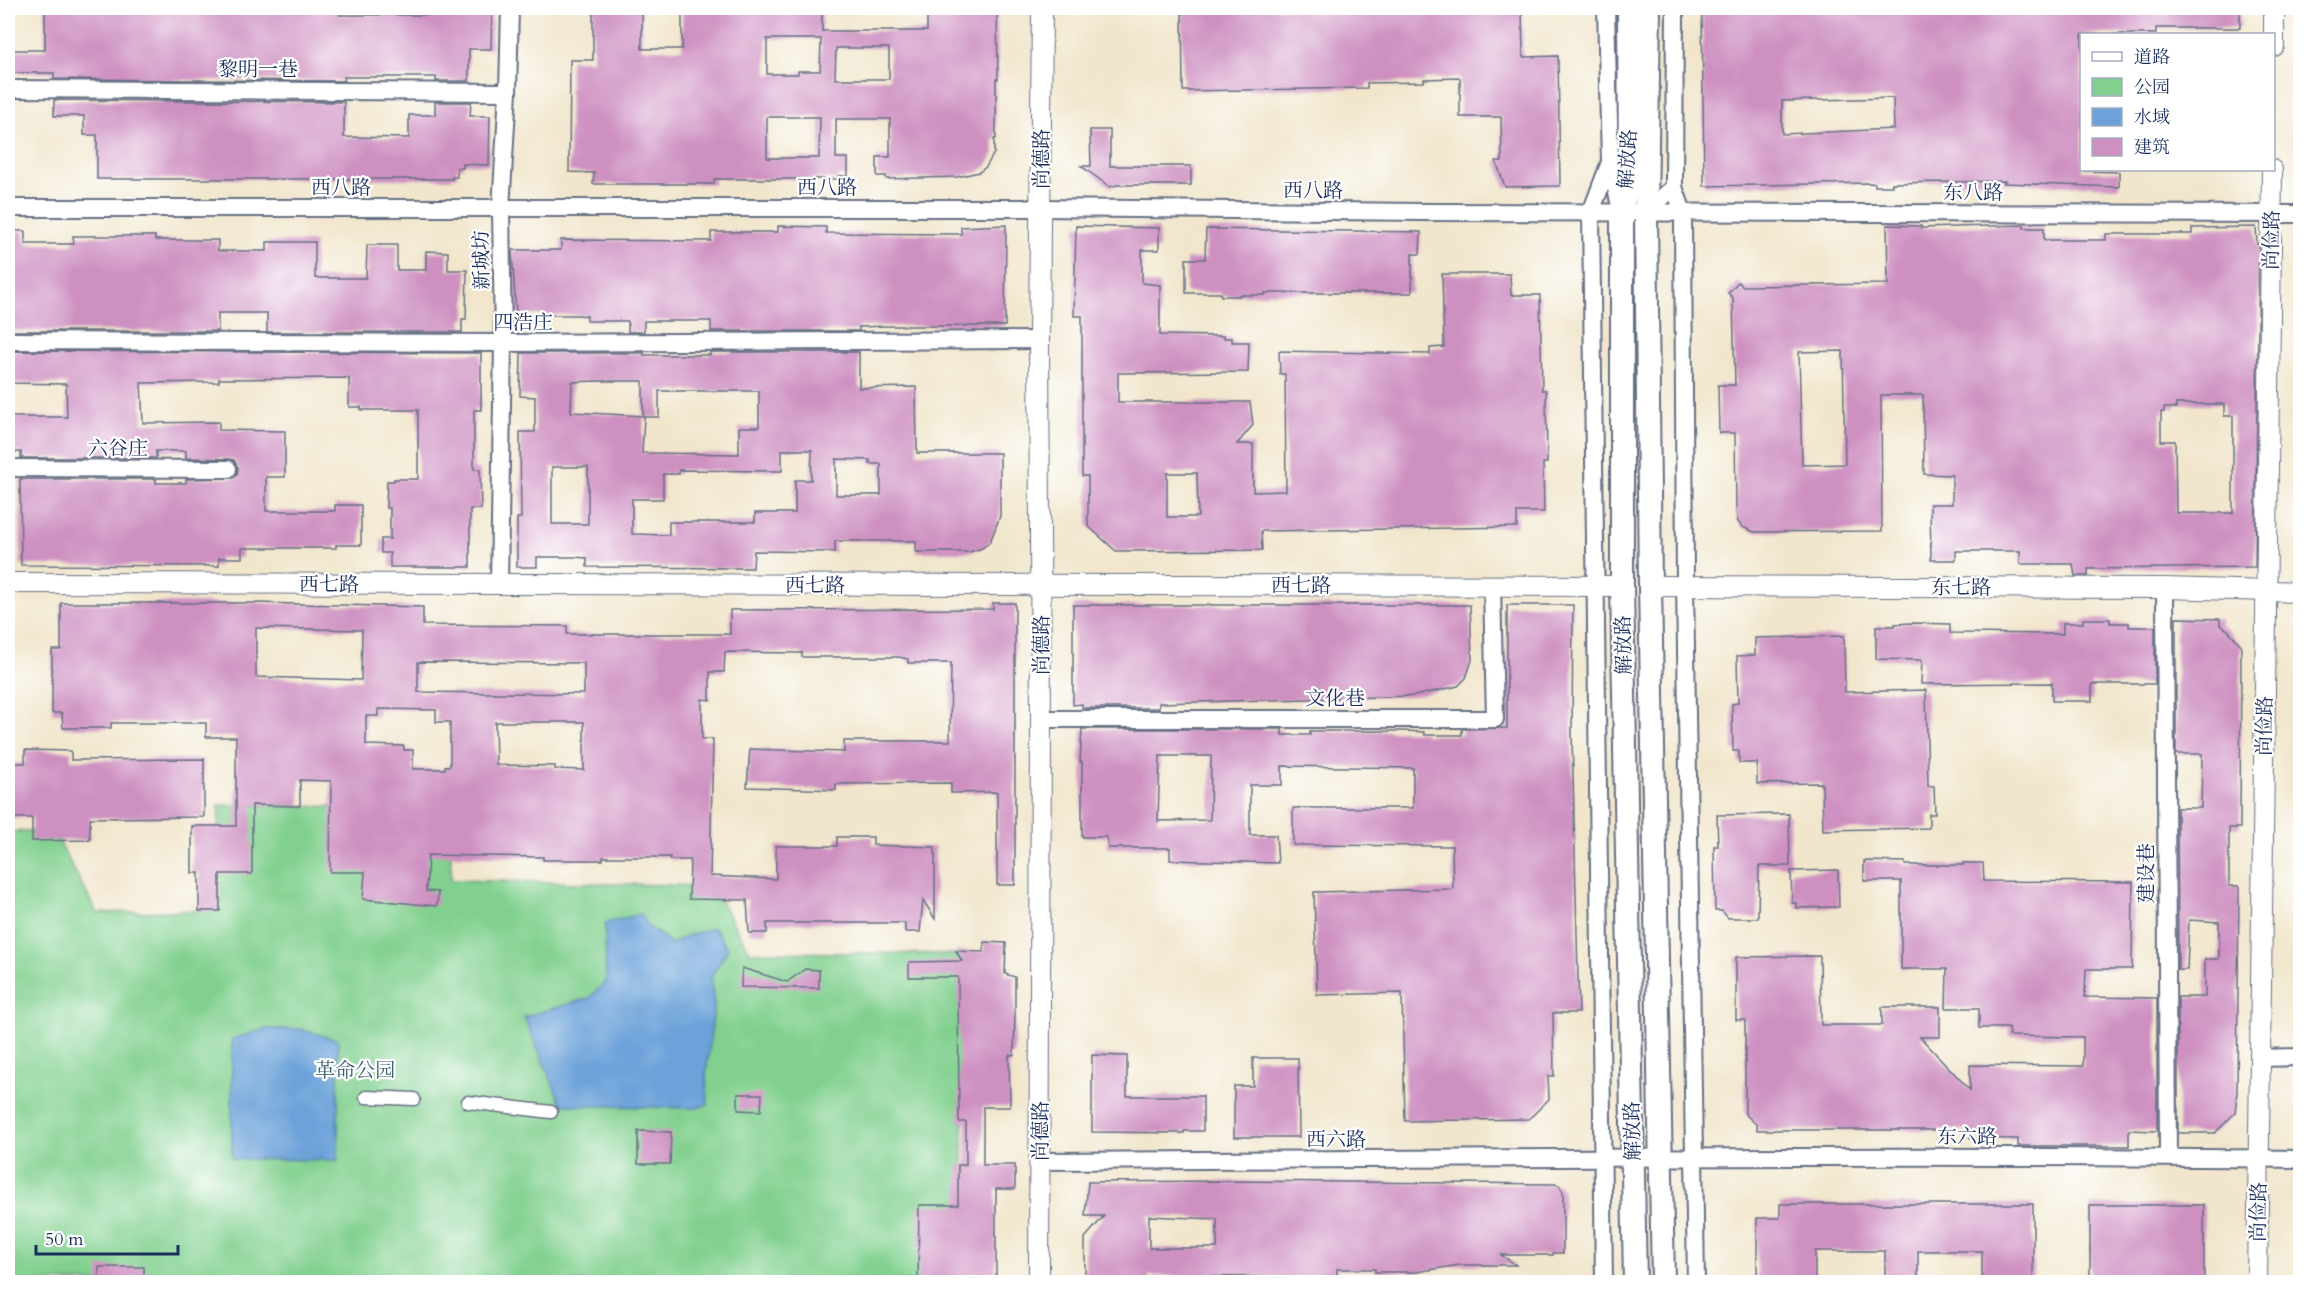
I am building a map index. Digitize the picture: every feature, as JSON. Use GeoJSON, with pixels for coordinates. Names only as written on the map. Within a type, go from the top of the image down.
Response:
{"type":"FeatureCollection","features":[{"type":"Feature","properties":{"kind":"main road","name":"解放路"},"geometry":{"type":"LineString","coordinates":[[1629,8],[1630,164],[1622,212],[1622,586],[1635,1282]]}},
{"type":"Feature","properties":{"kind":"main road","name":"解放路"},"geometry":{"type":"LineString","coordinates":[[1649,8],[1646,212],[1650,586],[1663,1282]]}},
{"type":"Feature","properties":{"kind":"main road","name":"东七路"},"geometry":{"type":"LineString","coordinates":[[1622,586],[1650,586]]}},
{"type":"Feature","properties":{"kind":"street","name":"新城坊"},"geometry":{"type":"LineString","coordinates":[[499,584],[503,343],[501,208],[510,8]]}},
{"type":"Feature","properties":{"kind":"street","name":"尚德路"},"geometry":{"type":"LineString","coordinates":[[1040,1282],[1039,340],[1042,8]]}},
{"type":"Feature","properties":{"kind":"street"},"geometry":{"type":"LineString","coordinates":[[1606,8],[1610,162],[1622,212]]}},
{"type":"Feature","properties":{"kind":"street"},"geometry":{"type":"LineString","coordinates":[[1675,8],[1674,187],[1683,212],[1685,586],[1696,1282]]}},
{"type":"Feature","properties":{"kind":"street"},"geometry":{"type":"LineString","coordinates":[[2274,8],[2274,33]]}},
{"type":"Feature","properties":{"kind":"street","name":"黎明一巷"},"geometry":{"type":"LineString","coordinates":[[8,89],[508,92]]}},
{"type":"Feature","properties":{"kind":"street"},"geometry":{"type":"LineString","coordinates":[[1604,1282],[1591,212],[1610,162]]}},
{"type":"Feature","properties":{"kind":"street","name":"尚俭路"},"geometry":{"type":"LineString","coordinates":[[2257,1282],[2272,171]]}},
{"type":"Feature","properties":{"kind":"street"},"geometry":{"type":"LineString","coordinates":[[1646,212],[1674,187]]}},
{"type":"Feature","properties":{"kind":"street","name":"西八路"},"geometry":{"type":"LineString","coordinates":[[8,208],[1041,208],[1646,212]]}},
{"type":"Feature","properties":{"kind":"street","name":"东八路"},"geometry":{"type":"LineString","coordinates":[[1646,212],[2301,214]]}},
{"type":"Feature","properties":{"kind":"street","name":"四浩庄"},"geometry":{"type":"LineString","coordinates":[[8,341],[503,343],[1039,340]]}},
{"type":"Feature","properties":{"kind":"street","name":"六谷庄"},"geometry":{"type":"LineString","coordinates":[[8,468],[228,469]]}},
{"type":"Feature","properties":{"kind":"street","name":"西七路"},"geometry":{"type":"LineString","coordinates":[[8,584],[1622,586]]}},
{"type":"Feature","properties":{"kind":"street","name":"文化巷"},"geometry":{"type":"LineString","coordinates":[[1041,719],[1496,719],[1492,585]]}},
{"type":"Feature","properties":{"kind":"street","name":"东七路"},"geometry":{"type":"LineString","coordinates":[[1650,586],[2165,588],[2301,592]]}},
{"type":"Feature","properties":{"kind":"street","name":"建设巷"},"geometry":{"type":"LineString","coordinates":[[2165,588],[2168,1157]]}},
{"type":"Feature","properties":{"kind":"street"},"geometry":{"type":"LineString","coordinates":[[2260,1058],[2301,1057]]}},
{"type":"Feature","properties":{"kind":"street"},"geometry":{"type":"LineString","coordinates":[[366,1097],[414,1099]]}},
{"type":"Feature","properties":{"kind":"street"},"geometry":{"type":"LineString","coordinates":[[468,1102],[551,1112]]}},
{"type":"Feature","properties":{"kind":"street","name":"东六路"},"geometry":{"type":"LineString","coordinates":[[1633,1158],[2168,1157],[2301,1159]]}},
{"type":"Feature","properties":{"kind":"street","name":"西六路"},"geometry":{"type":"LineString","coordinates":[[1040,1161],[1633,1158]]}},
{"type":"Feature","properties":{"kind":"green space","name":"革命公园"},"geometry":{"type":"Polygon","coordinates":[[[219,805],[451,808],[451,880],[712,886],[750,952],[963,954],[963,1282],[8,1282],[8,832],[53,830],[97,913],[215,910],[219,805]]]}},
{"type":"Feature","properties":{"kind":"water"},"geometry":{"type":"Polygon","coordinates":[[[641,914],[648,926],[672,944],[687,936],[714,928],[728,949],[711,977],[714,1006],[706,1075],[708,1104],[696,1108],[562,1105],[524,1017],[589,998],[606,982],[605,923],[641,914]]]}},
{"type":"Feature","properties":{"kind":"water"},"geometry":{"type":"Polygon","coordinates":[[[266,1029],[300,1029],[338,1040],[338,1160],[232,1159],[232,1039],[266,1029]]]}},
{"type":"Feature","properties":{"kind":"building"},"geometry":{"type":"Polygon","coordinates":[[[45,8],[340,8],[340,15],[457,15],[457,8],[492,8],[491,49],[469,49],[469,81],[436,81],[436,77],[344,77],[344,81],[54,79],[54,73],[8,73],[8,50],[45,50],[45,8]]]}},
{"type":"Feature","properties":{"kind":"building"},"geometry":{"type":"Polygon","coordinates":[[[593,8],[642,8],[642,49],[682,49],[682,8],[822,8],[822,31],[927,31],[927,16],[933,16],[932,8],[997,8],[998,79],[996,79],[994,153],[986,167],[979,172],[957,177],[886,179],[886,176],[877,176],[877,157],[890,157],[890,119],[836,119],[836,158],[848,158],[848,176],[838,176],[838,179],[714,179],[714,184],[593,184],[594,173],[569,172],[570,60],[593,60],[593,8]],[[767,39],[767,74],[820,71],[821,39],[767,39]],[[836,48],[835,79],[889,79],[889,48],[836,48]],[[767,117],[767,158],[819,158],[820,117],[767,117]]]}},
{"type":"Feature","properties":{"kind":"building"},"geometry":{"type":"Polygon","coordinates":[[[1182,8],[1522,8],[1523,57],[1558,56],[1560,186],[1505,187],[1496,161],[1502,161],[1501,117],[1460,117],[1460,78],[1424,79],[1424,82],[1367,83],[1367,88],[1183,91],[1182,8]]]}},
{"type":"Feature","properties":{"kind":"building"},"geometry":{"type":"Polygon","coordinates":[[[1702,8],[2240,8],[2240,28],[2156,28],[2156,33],[2080,33],[2080,171],[2119,172],[2119,187],[2004,183],[2005,181],[1892,183],[1892,186],[1875,186],[1871,183],[1704,186],[1702,8]],[[1893,98],[1782,101],[1782,134],[1894,129],[1893,98]]]}},
{"type":"Feature","properties":{"kind":"building"},"geometry":{"type":"Polygon","coordinates":[[[54,100],[344,102],[344,137],[409,138],[409,115],[435,115],[435,102],[471,102],[470,116],[490,116],[489,165],[463,164],[463,168],[457,168],[457,177],[452,177],[452,179],[97,179],[97,135],[84,135],[84,116],[54,116],[54,100]]]}},
{"type":"Feature","properties":{"kind":"building"},"geometry":{"type":"Polygon","coordinates":[[[1090,130],[1110,130],[1110,166],[1191,166],[1191,185],[1117,185],[1110,187],[1081,166],[1091,166],[1090,130]]]}},
{"type":"Feature","properties":{"kind":"building"},"geometry":{"type":"Polygon","coordinates":[[[1006,225],[1005,326],[888,326],[859,327],[859,331],[711,331],[711,321],[644,321],[644,332],[628,332],[628,321],[587,321],[587,316],[578,315],[516,315],[512,250],[561,250],[561,240],[711,241],[711,232],[778,232],[778,226],[826,227],[826,233],[961,234],[961,227],[1006,225]]]}},
{"type":"Feature","properties":{"kind":"building"},"geometry":{"type":"Polygon","coordinates":[[[1887,225],[1921,226],[1921,228],[2024,225],[2024,228],[2044,228],[2044,240],[2106,240],[2106,234],[2192,234],[2192,228],[2256,227],[2257,244],[2259,244],[2255,567],[2088,569],[2088,576],[2075,576],[2073,564],[2020,564],[2020,551],[1956,551],[1956,560],[1931,560],[1930,504],[1952,504],[1952,475],[1924,474],[1923,395],[1881,395],[1882,531],[1754,532],[1742,527],[1737,520],[1736,507],[1735,433],[1719,433],[1718,385],[1735,385],[1733,298],[1728,293],[1738,282],[1743,286],[1888,284],[1887,225]],[[1843,351],[1799,352],[1802,465],[1845,464],[1843,351]],[[2176,404],[2176,408],[2164,408],[2164,412],[2161,412],[2161,441],[2175,441],[2176,513],[2233,513],[2233,416],[2224,416],[2224,404],[2176,404]]]}},
{"type":"Feature","properties":{"kind":"building"},"geometry":{"type":"Polygon","coordinates":[[[1076,226],[1159,228],[1159,250],[1142,250],[1142,283],[1160,285],[1160,335],[1224,336],[1224,338],[1232,338],[1232,342],[1249,342],[1248,372],[1118,373],[1118,402],[1250,402],[1253,425],[1237,444],[1253,444],[1253,492],[1286,491],[1285,374],[1280,374],[1279,351],[1430,354],[1430,348],[1444,347],[1442,274],[1510,274],[1511,295],[1540,295],[1542,390],[1546,390],[1547,463],[1543,463],[1544,512],[1517,512],[1517,527],[1261,531],[1262,550],[1116,551],[1088,526],[1088,476],[1082,476],[1082,316],[1074,316],[1076,226]],[[1167,473],[1167,517],[1198,517],[1197,473],[1167,473]]]}},
{"type":"Feature","properties":{"kind":"building"},"geometry":{"type":"Polygon","coordinates":[[[1206,229],[1421,232],[1420,254],[1412,254],[1412,293],[1265,293],[1265,295],[1221,296],[1221,293],[1186,293],[1186,259],[1205,259],[1206,229]]]}},
{"type":"Feature","properties":{"kind":"building"},"geometry":{"type":"Polygon","coordinates":[[[9,231],[25,231],[25,244],[74,244],[73,236],[155,236],[155,240],[218,240],[218,251],[267,251],[267,242],[315,242],[315,278],[366,278],[367,245],[397,245],[397,270],[426,270],[426,251],[448,252],[448,270],[467,270],[466,319],[462,319],[462,332],[267,332],[267,313],[218,313],[218,331],[8,331],[9,231]]]}},
{"type":"Feature","properties":{"kind":"building"},"geometry":{"type":"Polygon","coordinates":[[[8,351],[481,353],[481,410],[474,410],[474,469],[480,469],[481,509],[470,509],[470,567],[390,567],[390,553],[381,553],[381,539],[390,539],[390,508],[386,508],[387,481],[418,479],[418,410],[361,410],[361,407],[349,407],[349,378],[219,379],[219,382],[141,383],[143,423],[219,422],[219,430],[285,431],[285,477],[266,477],[266,511],[335,511],[335,505],[361,505],[361,545],[336,545],[336,548],[242,548],[242,558],[219,558],[219,566],[21,565],[20,479],[156,479],[156,483],[186,483],[186,479],[233,478],[237,475],[238,468],[234,460],[229,459],[186,458],[186,451],[156,451],[156,458],[21,458],[21,452],[8,452],[8,417],[67,417],[66,384],[8,383],[8,351]]]}},
{"type":"Feature","properties":{"kind":"building"},"geometry":{"type":"Polygon","coordinates":[[[710,352],[859,352],[859,388],[916,387],[917,453],[1000,453],[1000,516],[990,542],[970,552],[916,552],[916,541],[835,541],[835,552],[754,551],[753,568],[587,567],[587,558],[573,557],[537,557],[537,567],[517,567],[517,518],[521,518],[520,432],[535,432],[535,397],[520,396],[521,353],[710,355],[710,352]],[[643,381],[572,382],[571,412],[643,416],[643,381]],[[659,391],[659,417],[644,417],[642,453],[739,454],[739,427],[759,427],[759,391],[659,391]],[[782,450],[782,471],[679,470],[679,474],[663,474],[663,499],[632,499],[632,534],[669,535],[669,522],[755,522],[755,513],[795,513],[795,480],[811,480],[812,450],[782,450]],[[836,459],[836,495],[881,495],[881,464],[870,464],[870,460],[836,459]],[[552,467],[552,524],[588,524],[588,467],[552,467]]]}},
{"type":"Feature","properties":{"kind":"building"},"geometry":{"type":"Polygon","coordinates":[[[61,603],[256,603],[423,607],[423,625],[567,626],[567,634],[730,634],[730,610],[993,609],[993,603],[1015,603],[1015,885],[997,885],[997,792],[951,793],[951,783],[836,784],[836,790],[747,787],[750,749],[844,752],[844,741],[950,741],[951,663],[908,663],[908,659],[899,657],[802,657],[802,653],[725,652],[724,672],[710,672],[710,700],[702,699],[702,739],[713,739],[710,876],[776,879],[776,846],[837,846],[837,837],[873,837],[873,845],[935,847],[935,919],[923,900],[920,932],[905,932],[905,923],[767,923],[767,933],[749,933],[747,900],[689,899],[690,860],[670,860],[670,857],[543,860],[543,857],[428,855],[426,891],[438,892],[437,906],[363,899],[365,872],[330,872],[331,781],[300,780],[300,806],[252,805],[252,874],[220,874],[220,911],[199,911],[199,873],[192,873],[192,826],[236,826],[236,737],[206,737],[206,723],[111,723],[111,728],[63,728],[62,713],[52,713],[52,650],[61,650],[61,603]],[[256,628],[256,677],[361,680],[362,630],[256,628]],[[418,662],[418,692],[584,694],[584,663],[418,662]],[[378,709],[378,716],[366,716],[366,745],[404,746],[404,750],[413,750],[413,769],[445,769],[445,766],[450,766],[450,722],[436,722],[436,710],[378,709]],[[495,722],[496,765],[555,766],[555,769],[584,770],[584,722],[495,722]]]}},
{"type":"Feature","properties":{"kind":"building"},"geometry":{"type":"Polygon","coordinates":[[[1073,605],[1470,605],[1472,660],[1466,678],[1458,686],[1414,696],[1159,703],[1159,708],[1082,708],[1082,704],[1073,705],[1073,605]]]}},
{"type":"Feature","properties":{"kind":"building"},"geometry":{"type":"Polygon","coordinates":[[[1507,605],[1573,605],[1572,736],[1579,1013],[1553,1013],[1554,1076],[1548,1076],[1549,1099],[1529,1119],[1405,1121],[1402,993],[1317,995],[1314,892],[1453,889],[1452,846],[1293,845],[1293,808],[1413,808],[1413,768],[1282,766],[1282,785],[1250,785],[1250,835],[1276,835],[1278,863],[1170,860],[1170,848],[1108,848],[1107,837],[1082,837],[1082,762],[1080,762],[1082,729],[1282,729],[1282,735],[1310,735],[1310,731],[1403,731],[1424,732],[1425,735],[1462,735],[1462,729],[1507,728],[1507,605]],[[1160,756],[1158,821],[1210,820],[1211,756],[1160,756]]]}},
{"type":"Feature","properties":{"kind":"building"},"geometry":{"type":"Polygon","coordinates":[[[2176,618],[2220,619],[2220,625],[2228,630],[2241,645],[2240,828],[2229,828],[2229,886],[2239,886],[2237,1093],[2235,1113],[2215,1133],[2178,1133],[2178,997],[2205,997],[2205,959],[2219,959],[2219,922],[2189,920],[2187,970],[2178,970],[2177,808],[2201,808],[2202,754],[2176,754],[2176,618]]]}},
{"type":"Feature","properties":{"kind":"building"},"geometry":{"type":"Polygon","coordinates":[[[2083,619],[2110,619],[2110,623],[2129,623],[2129,627],[2155,627],[2155,684],[2092,684],[2092,701],[2052,701],[2052,683],[1921,684],[1922,660],[1876,659],[1876,626],[1912,623],[1950,624],[1950,633],[2063,634],[2063,623],[2083,623],[2083,619]]]}},
{"type":"Feature","properties":{"kind":"building"},"geometry":{"type":"Polygon","coordinates":[[[1844,636],[1845,692],[1926,690],[1928,786],[1934,786],[1935,814],[1929,814],[1929,828],[1823,830],[1822,783],[1757,784],[1757,763],[1739,763],[1739,751],[1733,751],[1732,704],[1738,703],[1737,656],[1755,655],[1755,638],[1844,636]]]}},
{"type":"Feature","properties":{"kind":"building"},"geometry":{"type":"Polygon","coordinates":[[[25,750],[71,751],[71,760],[204,759],[204,817],[90,818],[90,840],[32,841],[32,818],[8,818],[8,763],[25,763],[25,750]]]}},
{"type":"Feature","properties":{"kind":"building"},"geometry":{"type":"Polygon","coordinates":[[[1789,814],[1790,866],[1759,866],[1758,918],[1728,918],[1722,911],[1715,911],[1714,846],[1718,846],[1717,815],[1789,814]]]}},
{"type":"Feature","properties":{"kind":"building"},"geometry":{"type":"Polygon","coordinates":[[[1864,861],[1905,862],[1905,865],[1983,863],[1984,881],[2133,882],[2132,969],[2086,969],[2085,997],[2157,998],[2157,1131],[2129,1130],[2129,1146],[2018,1146],[2018,1139],[1970,1138],[1970,1130],[1757,1130],[1757,1125],[1745,1114],[1745,1020],[1736,1020],[1736,957],[1820,956],[1821,1025],[1882,1025],[1882,1007],[1940,1007],[1940,1037],[1920,1037],[1970,1090],[1970,1065],[2083,1066],[2083,1037],[2009,1036],[2009,1028],[1979,1028],[1979,1008],[1946,1008],[1947,969],[1901,969],[1901,881],[1864,881],[1864,861]]]}},
{"type":"Feature","properties":{"kind":"building"},"geometry":{"type":"Polygon","coordinates":[[[1838,870],[1839,907],[1796,908],[1796,903],[1792,903],[1791,871],[1838,870]]]}},
{"type":"Feature","properties":{"kind":"building"},"geometry":{"type":"Polygon","coordinates":[[[984,942],[1006,943],[1005,974],[1015,977],[1015,1013],[1014,1055],[1009,1055],[1010,1107],[983,1107],[983,1165],[1015,1165],[1015,1189],[996,1189],[996,1282],[918,1282],[919,1205],[958,1205],[958,1165],[966,1165],[966,1122],[959,1122],[958,977],[909,977],[909,962],[962,961],[956,951],[984,952],[984,942]]]}},
{"type":"Feature","properties":{"kind":"building"},"geometry":{"type":"Polygon","coordinates":[[[742,968],[787,982],[805,969],[819,970],[819,988],[741,987],[742,968]]]}},
{"type":"Feature","properties":{"kind":"building"},"geometry":{"type":"Polygon","coordinates":[[[1092,1055],[1127,1056],[1127,1096],[1203,1096],[1203,1131],[1184,1131],[1184,1133],[1092,1132],[1092,1055]]]}},
{"type":"Feature","properties":{"kind":"building"},"geometry":{"type":"Polygon","coordinates":[[[1253,1058],[1298,1058],[1299,1137],[1234,1137],[1234,1086],[1253,1086],[1253,1058]]]}},
{"type":"Feature","properties":{"kind":"building"},"geometry":{"type":"Polygon","coordinates":[[[738,1094],[762,1094],[761,1111],[738,1110],[738,1094]]]}},
{"type":"Feature","properties":{"kind":"building"},"geometry":{"type":"Polygon","coordinates":[[[638,1131],[671,1132],[670,1164],[638,1164],[638,1131]]]}},
{"type":"Feature","properties":{"kind":"building"},"geometry":{"type":"Polygon","coordinates":[[[1088,1182],[1554,1184],[1559,1185],[1563,1192],[1563,1253],[1501,1255],[1516,1265],[1460,1265],[1416,1272],[1337,1269],[1337,1282],[1258,1282],[1258,1277],[1149,1276],[1149,1282],[1085,1282],[1085,1238],[1104,1216],[1085,1216],[1088,1182]],[[1149,1216],[1149,1248],[1217,1248],[1217,1219],[1149,1216]]]}},
{"type":"Feature","properties":{"kind":"building"},"geometry":{"type":"Polygon","coordinates":[[[1780,1204],[2033,1204],[2033,1282],[1982,1282],[1982,1251],[1918,1251],[1918,1282],[1885,1282],[1885,1251],[1815,1251],[1815,1282],[1757,1282],[1757,1218],[1780,1218],[1780,1204]]]}},
{"type":"Feature","properties":{"kind":"building"},"geometry":{"type":"Polygon","coordinates":[[[2090,1205],[2204,1205],[2204,1282],[2090,1282],[2090,1205]]]}},
{"type":"Feature","properties":{"kind":"building"},"geometry":{"type":"Polygon","coordinates":[[[99,1267],[144,1267],[144,1282],[99,1282],[99,1267]]]}}]}
